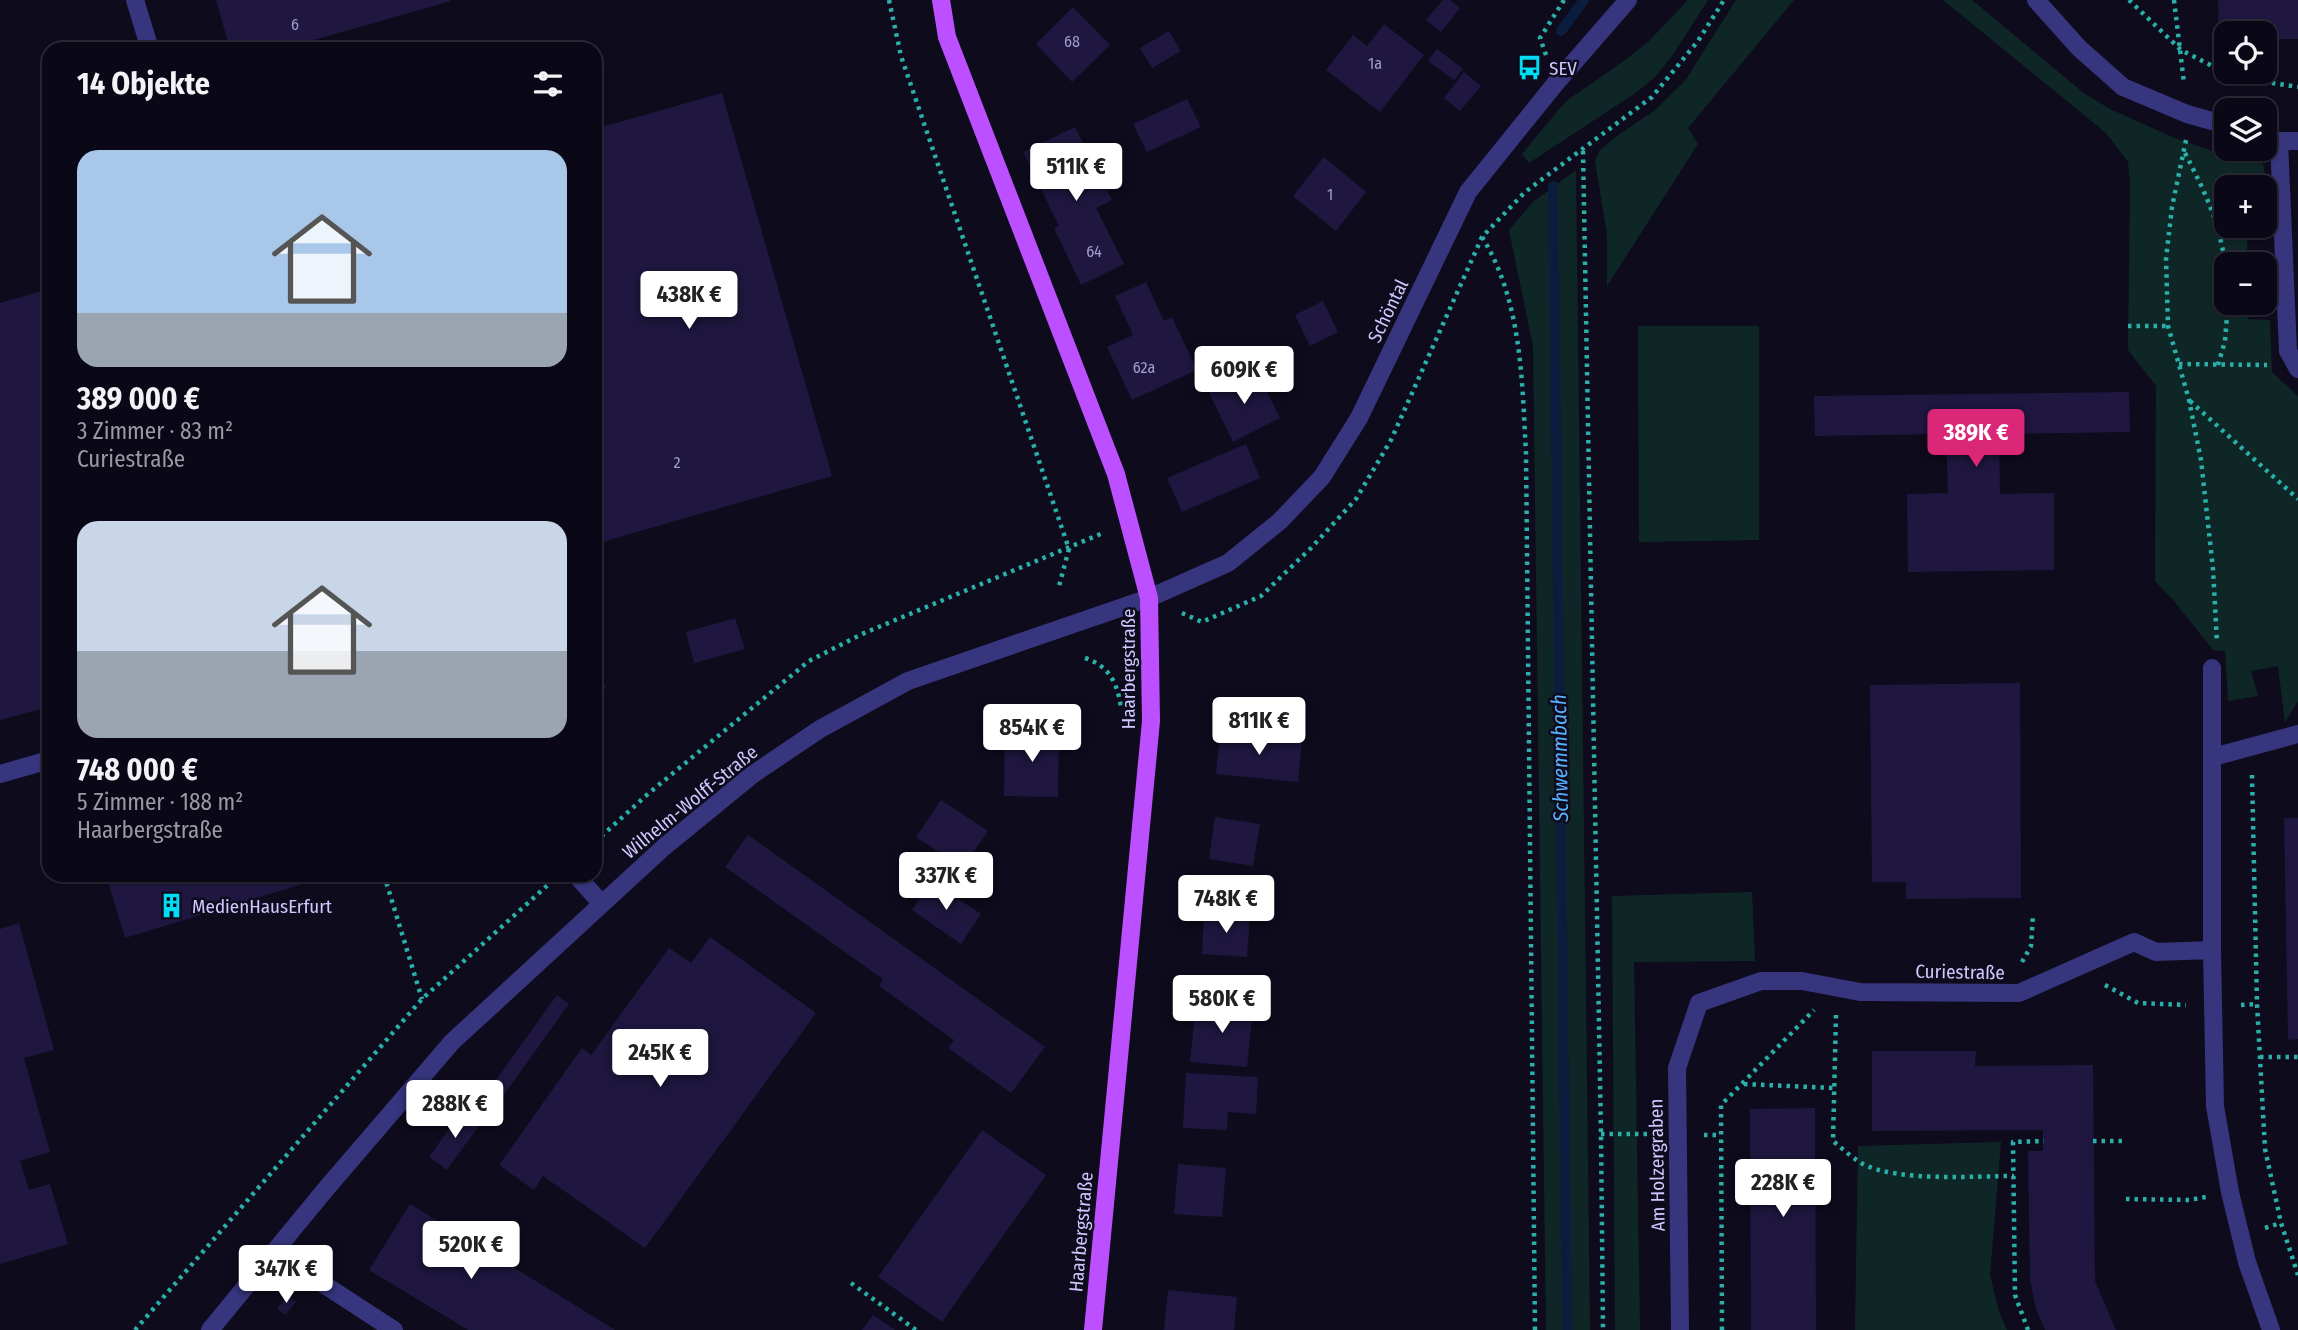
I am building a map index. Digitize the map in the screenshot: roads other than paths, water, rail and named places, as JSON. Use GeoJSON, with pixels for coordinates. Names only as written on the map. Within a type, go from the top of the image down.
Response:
{"type":"FeatureCollection","features":[{"type":"Feature","properties":{"kind":"main road","name":"Haarbergstraße"},"geometry":{"type":"LineString","coordinates":[[941,0],[947,37],[1116,474],[1149,598],[1151,721],[1093,1330]]}},
{"type":"Feature","properties":{"kind":"street"},"geometry":{"type":"LineString","coordinates":[[135,0],[148,42]]}},
{"type":"Feature","properties":{"kind":"street","name":"Schöntal"},"geometry":{"type":"LineString","coordinates":[[1149,598],[1228,563],[1280,521],[1322,477],[1359,418],[1468,192],[1555,84],[1628,0]]}},
{"type":"Feature","properties":{"kind":"street"},"geometry":{"type":"LineString","coordinates":[[2045,4],[2079,48],[2123,87],[2187,114],[2214,122]]}},
{"type":"Feature","properties":{"kind":"street"},"geometry":{"type":"LineString","coordinates":[[2281,139],[2288,351],[2297,367]]}},
{"type":"Feature","properties":{"kind":"street","name":"Wilhelm-Wolff-Straße"},"geometry":{"type":"LineString","coordinates":[[210,1330],[452,1042],[664,847],[752,775],[820,729],[908,681],[1149,598]]}},
{"type":"Feature","properties":{"kind":"street"},"geometry":{"type":"LineString","coordinates":[[2212,668],[2215,1106],[2230,1192],[2247,1262],[2271,1330]]}},
{"type":"Feature","properties":{"kind":"street"},"geometry":{"type":"LineString","coordinates":[[2213,757],[2298,734]]}},
{"type":"Feature","properties":{"kind":"street"},"geometry":{"type":"LineString","coordinates":[[0,774],[42,762]]}},
{"type":"Feature","properties":{"kind":"street"},"geometry":{"type":"LineString","coordinates":[[582,882],[601,904]]}},
{"type":"Feature","properties":{"kind":"street","name":"Curiestraße"},"geometry":{"type":"LineString","coordinates":[[1699,1003],[1760,981],[1802,981],[1860,992],[2019,993],[2134,942],[2157,952],[2212,950]]}},
{"type":"Feature","properties":{"kind":"street","name":"Am Holzergraben"},"geometry":{"type":"LineString","coordinates":[[1680,1330],[1677,1068],[1699,1003]]}},
{"type":"Feature","properties":{"kind":"street"},"geometry":{"type":"LineString","coordinates":[[274,1252],[394,1330]]}},
{"type":"Feature","properties":{"kind":"waterway","name":"Schwemmbach"},"geometry":{"type":"LineString","coordinates":[[1561,31],[1584,0]]}},
{"type":"Feature","properties":{"kind":"waterway","name":"Schwemmbach"},"geometry":{"type":"LineString","coordinates":[[1553,186],[1567,1330]]}},
{"type":"Feature","properties":{"kind":"place","name":"SEV"},"geometry":{"type":"Point","coordinates":[1529,68]}},
{"type":"Feature","properties":{"kind":"place","name":"MedienHausErfurt"},"geometry":{"type":"Point","coordinates":[172,906]}}]}
